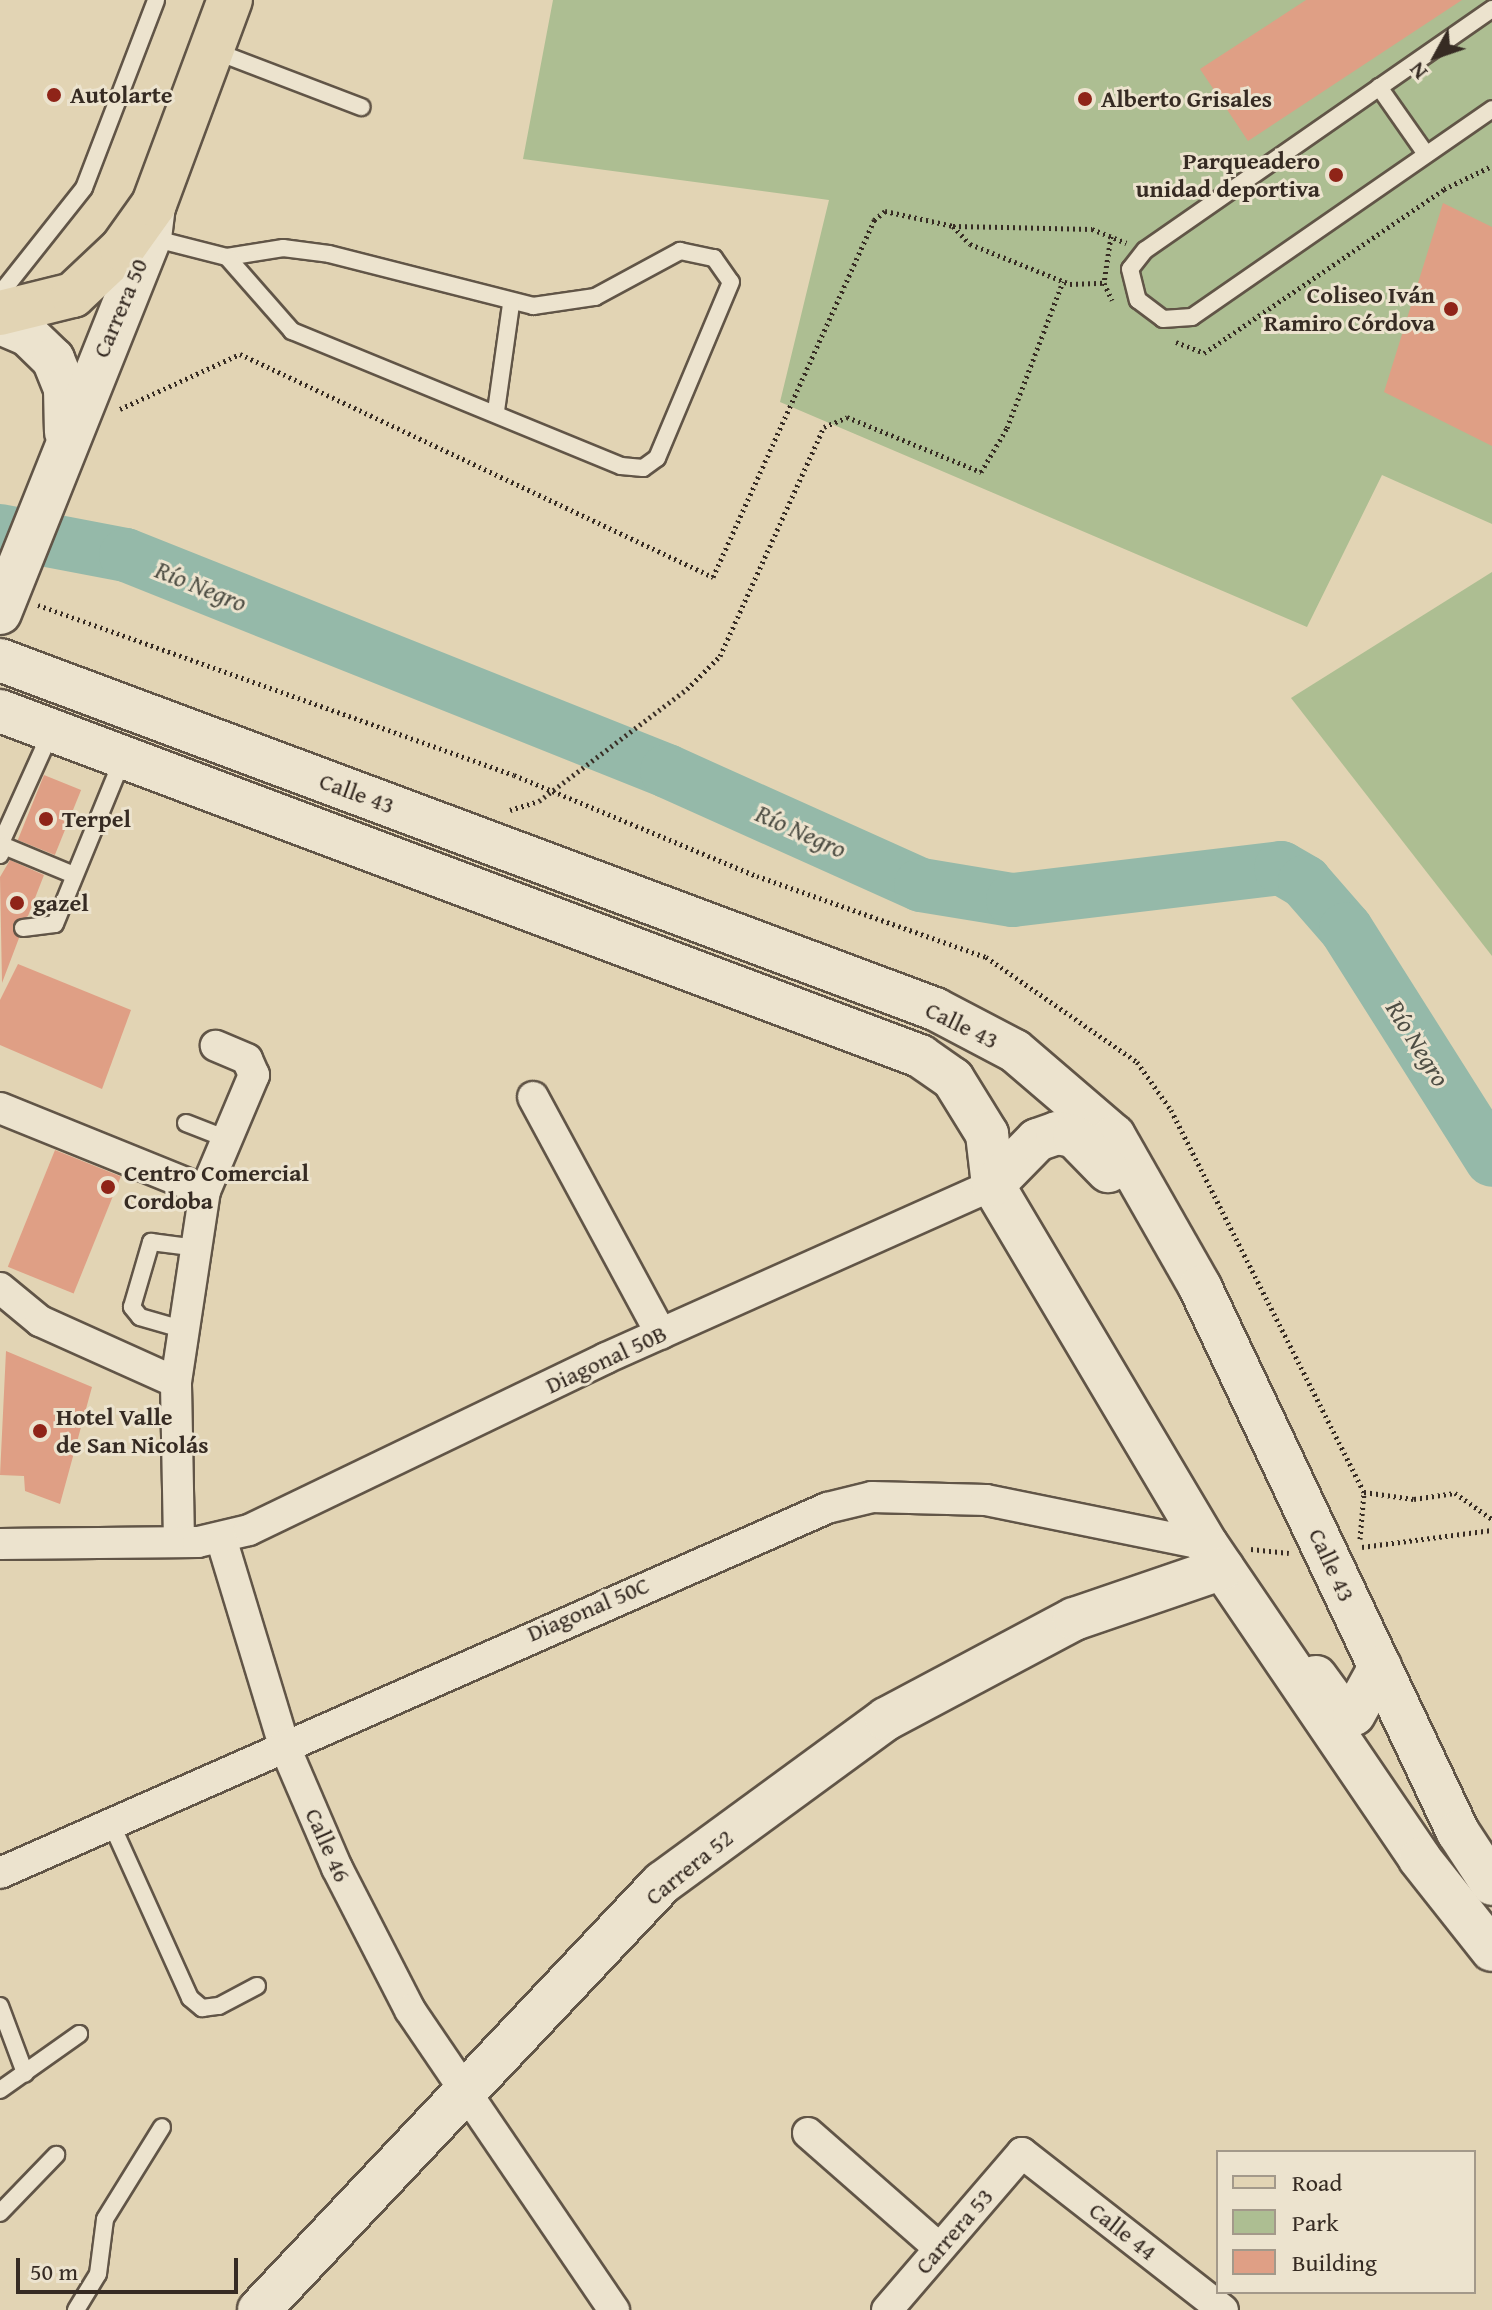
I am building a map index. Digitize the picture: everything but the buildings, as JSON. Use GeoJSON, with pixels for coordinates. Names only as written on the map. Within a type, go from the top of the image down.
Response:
{"type":"FeatureCollection","features":[{"type":"Feature","properties":{"kind":"main road","name":"Carrera 50"},"geometry":{"type":"LineString","coordinates":[[152,221],[230,0]]}},
{"type":"Feature","properties":{"kind":"main road"},"geometry":{"type":"LineString","coordinates":[[0,313],[73,295],[152,221]]}},
{"type":"Feature","properties":{"kind":"street","name":"Carrera 50"},"geometry":{"type":"LineString","coordinates":[[0,613],[152,221]]}},
{"type":"Feature","properties":{"kind":"street"},"geometry":{"type":"LineString","coordinates":[[0,323],[28,335],[53,359],[65,389],[61,451]]}},
{"type":"Feature","properties":{"kind":"street","name":"Calle 43"},"geometry":{"type":"LineString","coordinates":[[0,660],[935,1009],[1015,1051],[1114,1136],[1269,1426],[1458,1832],[1492,1884]]}},
{"type":"Feature","properties":{"kind":"street","name":"Calle 43"},"geometry":{"type":"LineString","coordinates":[[0,711],[920,1056],[953,1079],[976,1108],[993,1185],[1215,1557],[1420,1859],[1492,1950]]}},
{"type":"Feature","properties":{"kind":"street"},"geometry":{"type":"LineString","coordinates":[[179,1541],[176,1382],[205,1191],[254,1075],[247,1059],[216,1046]]}},
{"type":"Feature","properties":{"kind":"street"},"geometry":{"type":"LineString","coordinates":[[533,1097],[661,1334]]}},
{"type":"Feature","properties":{"kind":"street"},"geometry":{"type":"LineString","coordinates":[[2,1113],[205,1191]]}},
{"type":"Feature","properties":{"kind":"street"},"geometry":{"type":"LineString","coordinates":[[993,1185],[1037,1140],[1057,1133],[1098,1156],[1238,1401],[1269,1426]]}},
{"type":"Feature","properties":{"kind":"street","name":"Diagonal 50B"},"geometry":{"type":"LineString","coordinates":[[221,1538],[661,1334],[993,1185]]}},
{"type":"Feature","properties":{"kind":"street"},"geometry":{"type":"LineString","coordinates":[[0,1288],[40,1321],[176,1382]]}},
{"type":"Feature","properties":{"kind":"street","name":"Diagonal 50C"},"geometry":{"type":"LineString","coordinates":[[0,1873],[792,1521],[872,1497],[986,1500],[1215,1557]]}},
{"type":"Feature","properties":{"kind":"street"},"geometry":{"type":"LineString","coordinates":[[0,1544],[221,1538]]}},
{"type":"Feature","properties":{"kind":"street","name":"Calle 46"},"geometry":{"type":"LineString","coordinates":[[221,1538],[284,1745],[410,2010],[614,2310]]}},
{"type":"Feature","properties":{"kind":"street","name":"Carrera 52"},"geometry":{"type":"LineString","coordinates":[[259,2310],[662,1883],[886,1719],[1074,1619],[1215,1557]]}},
{"type":"Feature","properties":{"kind":"street"},"geometry":{"type":"LineString","coordinates":[[1253,1612],[1277,1623],[1345,1713],[1362,1707],[1380,1667]]}},
{"type":"Feature","properties":{"kind":"street"},"geometry":{"type":"LineString","coordinates":[[808,2133],[939,2248]]}},
{"type":"Feature","properties":{"kind":"street","name":"Carrera 53"},"geometry":{"type":"LineString","coordinates":[[887,2310],[1022,2153]]}},
{"type":"Feature","properties":{"kind":"street","name":"Calle 44"},"geometry":{"type":"LineString","coordinates":[[1022,2153],[1223,2310]]}},
{"type":"Feature","properties":{"kind":"lane"},"geometry":{"type":"LineString","coordinates":[[0,294],[84,188],[156,0]]}},
{"type":"Feature","properties":{"kind":"lane"},"geometry":{"type":"LineString","coordinates":[[1492,9],[1145,250],[1130,269],[1138,300],[1163,319],[1192,317],[1492,109]]}},
{"type":"Feature","properties":{"kind":"lane"},"geometry":{"type":"LineString","coordinates":[[211,49],[361,107]]}},
{"type":"Feature","properties":{"kind":"lane"},"geometry":{"type":"LineString","coordinates":[[1379,87],[1426,154]]}},
{"type":"Feature","properties":{"kind":"lane"},"geometry":{"type":"LineString","coordinates":[[152,221],[227,257],[292,331],[496,411],[621,466],[643,468],[657,458],[731,282],[714,258],[680,251],[595,297],[511,304],[329,254],[283,248],[227,257]]}},
{"type":"Feature","properties":{"kind":"lane"},"geometry":{"type":"LineString","coordinates":[[496,411],[511,304]]}},
{"type":"Feature","properties":{"kind":"lane"},"geometry":{"type":"LineString","coordinates":[[52,730],[1,848],[74,875]]}},
{"type":"Feature","properties":{"kind":"lane"},"geometry":{"type":"LineString","coordinates":[[23,928],[55,924],[123,757]]}},
{"type":"Feature","properties":{"kind":"lane"},"geometry":{"type":"LineString","coordinates":[[186,1123],[227,1139]]}},
{"type":"Feature","properties":{"kind":"lane"},"geometry":{"type":"LineString","coordinates":[[185,1330],[140,1317],[132,1307],[151,1242],[197,1248]]}},
{"type":"Feature","properties":{"kind":"lane"},"geometry":{"type":"LineString","coordinates":[[111,1823],[190,1998],[202,2008],[219,2006],[257,1986]]}},
{"type":"Feature","properties":{"kind":"lane"},"geometry":{"type":"LineString","coordinates":[[0,2006],[25,2073]]}},
{"type":"Feature","properties":{"kind":"lane"},"geometry":{"type":"LineString","coordinates":[[0,2090],[79,2034]]}},
{"type":"Feature","properties":{"kind":"lane"},"geometry":{"type":"LineString","coordinates":[[76,2310],[98,2274],[105,2219],[162,2127]]}},
{"type":"Feature","properties":{"kind":"lane"},"geometry":{"type":"LineString","coordinates":[[0,2213],[56,2155]]}},
{"type":"Feature","properties":{"kind":"path"},"geometry":{"type":"LineString","coordinates":[[61,451],[240,354],[713,577],[874,220],[896,211],[953,226],[1092,229],[1145,250]]}},
{"type":"Feature","properties":{"kind":"path"},"geometry":{"type":"LineString","coordinates":[[953,226],[970,244],[1063,281],[1104,283]]}},
{"type":"Feature","properties":{"kind":"path"},"geometry":{"type":"LineString","coordinates":[[539,801],[687,689],[720,656],[824,427],[847,417],[981,472],[1007,428],[1063,281]]}},
{"type":"Feature","properties":{"kind":"path"},"geometry":{"type":"LineString","coordinates":[[1215,1557],[1325,1551],[1492,1530]]}},
{"type":"Feature","properties":{"kind":"green space"},"geometry":{"type":"Polygon","coordinates":[[[553,0],[1492,0],[1492,524],[1382,475],[1307,627],[780,402],[829,200],[523,159],[553,0]]]}},
{"type":"Feature","properties":{"kind":"green space"},"geometry":{"type":"Polygon","coordinates":[[[1492,572],[1492,956],[1291,698],[1492,572]]]}},
{"type":"Feature","properties":{"kind":"waterway","name":"Río Negro"},"geometry":{"type":"LineString","coordinates":[[0,531],[126,555],[667,771],[921,885],[1013,900],[1281,868],[1305,882],[1346,929],[1492,1160]]}},
{"type":"Feature","properties":{"kind":"place","name":"Autolarte"},"geometry":{"type":"Point","coordinates":[54,95]}},
{"type":"Feature","properties":{"kind":"place","name":"Alberto Grisales"},"geometry":{"type":"Point","coordinates":[1085,99]}},
{"type":"Feature","properties":{"kind":"place","name":"Parqueadero unidad deportiva"},"geometry":{"type":"Point","coordinates":[1336,175]}},
{"type":"Feature","properties":{"kind":"place","name":"Coliseo Iván Ramiro Córdova"},"geometry":{"type":"Point","coordinates":[1451,309]}},
{"type":"Feature","properties":{"kind":"place","name":"Terpel"},"geometry":{"type":"Point","coordinates":[46,819]}},
{"type":"Feature","properties":{"kind":"place","name":"gazel"},"geometry":{"type":"Point","coordinates":[17,903]}},
{"type":"Feature","properties":{"kind":"place","name":"Centro Comercial Cordoba"},"geometry":{"type":"Point","coordinates":[108,1187]}},
{"type":"Feature","properties":{"kind":"place","name":"Hotel Valle de San Nicolás"},"geometry":{"type":"Point","coordinates":[40,1431]}}]}
